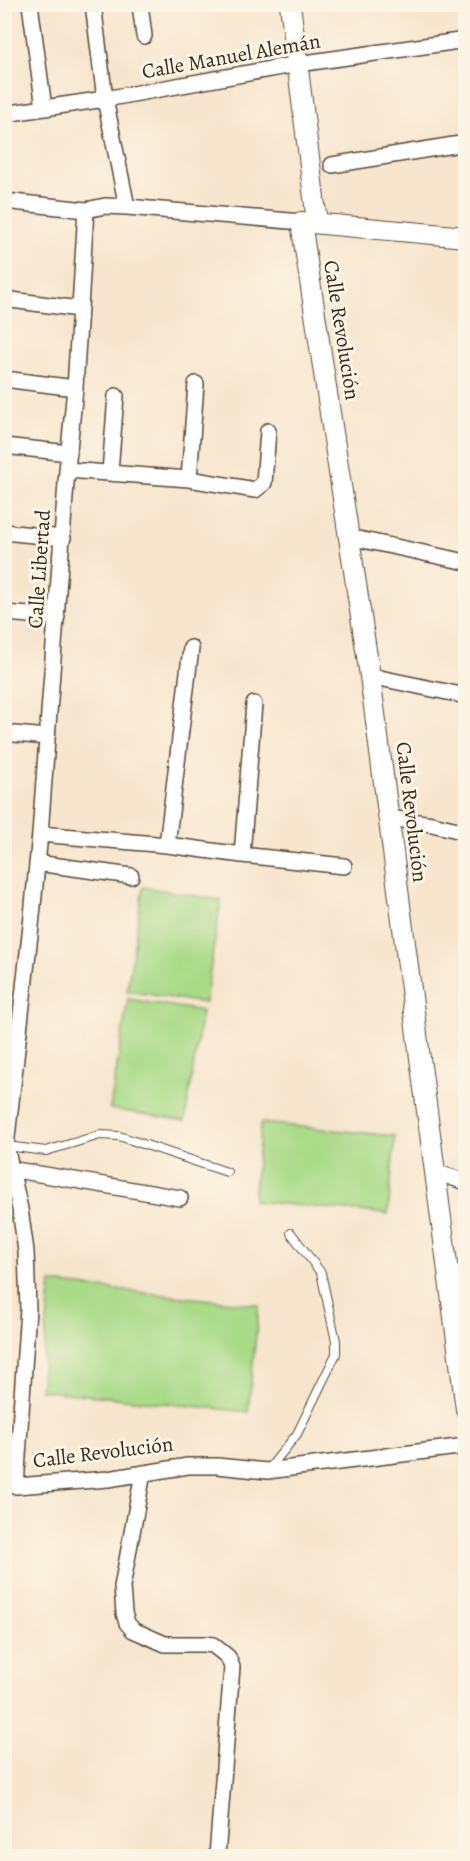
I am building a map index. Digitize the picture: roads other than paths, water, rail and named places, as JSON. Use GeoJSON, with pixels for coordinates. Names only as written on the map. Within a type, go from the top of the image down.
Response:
{"type":"FeatureCollection","features":[{"type":"Feature","properties":{"kind":"street"},"geometry":{"type":"LineString","coordinates":[[30,4],[44,108]]}},
{"type":"Feature","properties":{"kind":"street"},"geometry":{"type":"LineString","coordinates":[[93,4],[105,99],[127,207]]}},
{"type":"Feature","properties":{"kind":"street"},"geometry":{"type":"LineString","coordinates":[[140,4],[144,36]]}},
{"type":"Feature","properties":{"kind":"street","name":"Calle Revolución"},"geometry":{"type":"LineString","coordinates":[[290,4],[298,64],[309,222],[349,537],[370,676],[435,1173],[457,1274],[465,1409]]}},
{"type":"Feature","properties":{"kind":"street","name":"Calle Manuel Alemán"},"geometry":{"type":"LineString","coordinates":[[4,114],[105,99],[298,64],[465,40]]}},
{"type":"Feature","properties":{"kind":"street"},"geometry":{"type":"LineString","coordinates":[[332,165],[465,143]]}},
{"type":"Feature","properties":{"kind":"street"},"geometry":{"type":"LineString","coordinates":[[4,201],[87,210],[105,206],[127,207],[465,237]]}},
{"type":"Feature","properties":{"kind":"street","name":"Calle Libertad"},"geometry":{"type":"LineString","coordinates":[[6,1146],[40,834],[87,210]]}},
{"type":"Feature","properties":{"kind":"street"},"geometry":{"type":"LineString","coordinates":[[4,299],[79,309]]}},
{"type":"Feature","properties":{"kind":"street"},"geometry":{"type":"LineString","coordinates":[[4,379],[75,388]]}},
{"type":"Feature","properties":{"kind":"street"},"geometry":{"type":"LineString","coordinates":[[189,479],[196,384]]}},
{"type":"Feature","properties":{"kind":"street"},"geometry":{"type":"LineString","coordinates":[[110,472],[116,396]]}},
{"type":"Feature","properties":{"kind":"street"},"geometry":{"type":"LineString","coordinates":[[67,470],[189,479],[255,490],[264,483],[268,431]]}},
{"type":"Feature","properties":{"kind":"street"},"geometry":{"type":"LineString","coordinates":[[4,446],[69,453]]}},
{"type":"Feature","properties":{"kind":"street"},"geometry":{"type":"LineString","coordinates":[[4,532],[63,538]]}},
{"type":"Feature","properties":{"kind":"street"},"geometry":{"type":"LineString","coordinates":[[349,537],[465,562]]}},
{"type":"Feature","properties":{"kind":"street"},"geometry":{"type":"LineString","coordinates":[[4,613],[57,617]]}},
{"type":"Feature","properties":{"kind":"street"},"geometry":{"type":"LineString","coordinates":[[167,845],[191,648]]}},
{"type":"Feature","properties":{"kind":"street"},"geometry":{"type":"LineString","coordinates":[[370,676],[465,696]]}},
{"type":"Feature","properties":{"kind":"street"},"geometry":{"type":"LineString","coordinates":[[242,855],[254,704]]}},
{"type":"Feature","properties":{"kind":"street"},"geometry":{"type":"LineString","coordinates":[[4,733],[47,737]]}},
{"type":"Feature","properties":{"kind":"street"},"geometry":{"type":"LineString","coordinates":[[389,818],[432,824],[465,832]]}},
{"type":"Feature","properties":{"kind":"street"},"geometry":{"type":"LineString","coordinates":[[40,834],[167,845],[344,866]]}},
{"type":"Feature","properties":{"kind":"street"},"geometry":{"type":"LineString","coordinates":[[37,863],[131,876]]}},
{"type":"Feature","properties":{"kind":"street","name":"Calle Revolución"},"geometry":{"type":"LineString","coordinates":[[6,1146],[20,1209],[26,1251],[28,1309],[10,1487],[108,1479],[188,1466],[217,1466],[267,1471],[465,1446]]}},
{"type":"Feature","properties":{"kind":"street"},"geometry":{"type":"LineString","coordinates":[[10,1168],[180,1198]]}},
{"type":"Feature","properties":{"kind":"street"},"geometry":{"type":"LineString","coordinates":[[435,1173],[465,1182]]}},
{"type":"Feature","properties":{"kind":"street"},"geometry":{"type":"LineString","coordinates":[[143,1473],[122,1587],[127,1623],[133,1630],[165,1644],[213,1645],[228,1657],[232,1666],[218,1857]]}},
{"type":"Feature","properties":{"kind":"lane"},"geometry":{"type":"LineString","coordinates":[[6,1146],[46,1151],[100,1135],[119,1136],[227,1172]]}},
{"type":"Feature","properties":{"kind":"lane"},"geometry":{"type":"LineString","coordinates":[[267,1471],[297,1434],[336,1354],[336,1341],[321,1273],[291,1233]]}}]}
